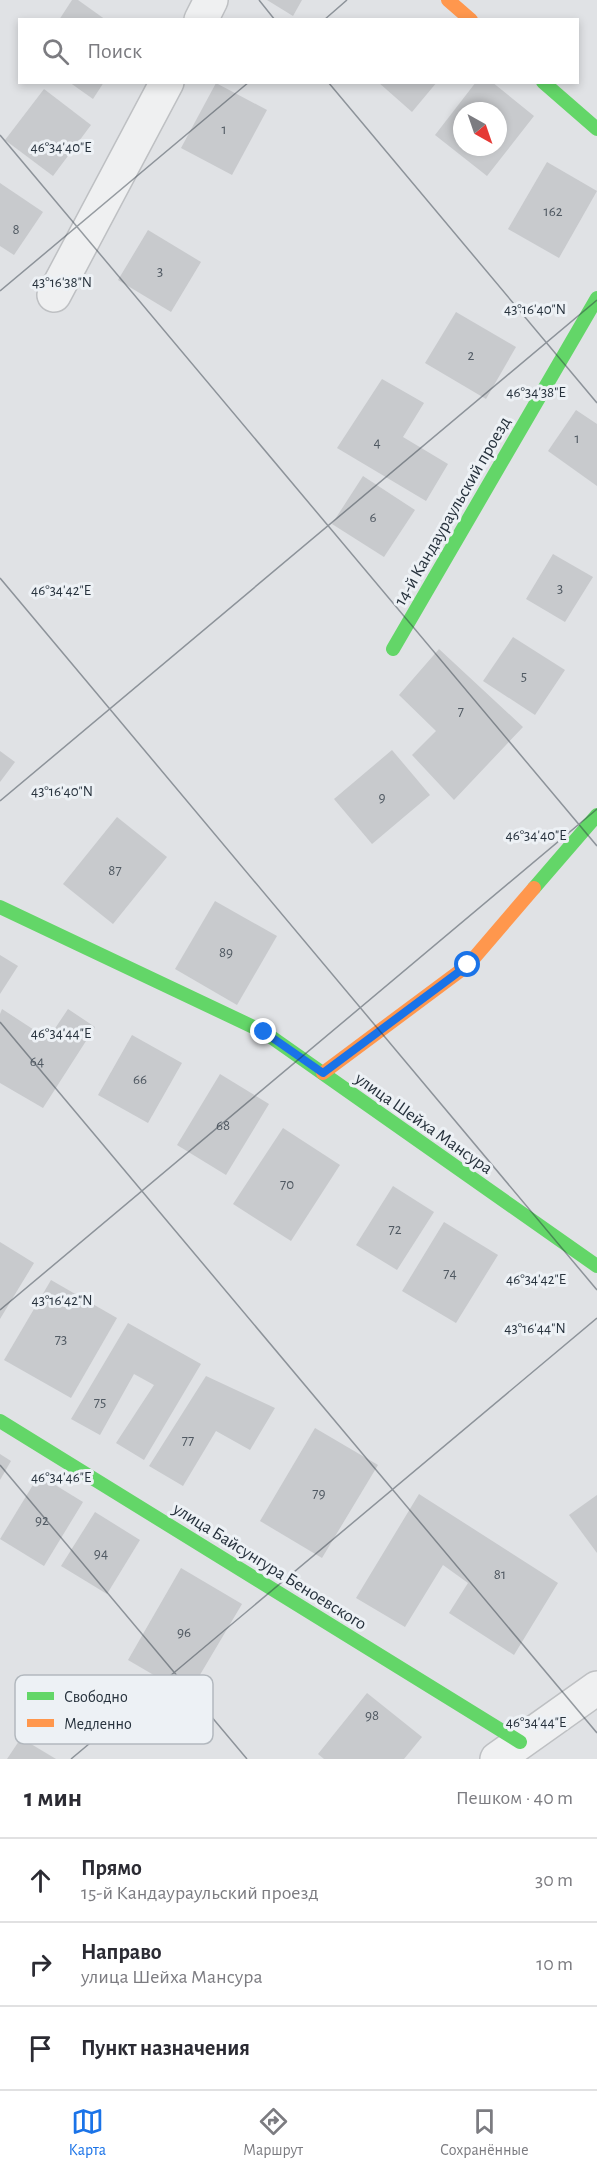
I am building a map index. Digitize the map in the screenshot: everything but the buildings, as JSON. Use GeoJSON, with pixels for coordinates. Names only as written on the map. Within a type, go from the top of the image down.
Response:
{"type":"FeatureCollection","features":[{"type":"Feature","properties":{"kind":"street"},"geometry":{"type":"LineString","coordinates":[[202,18],[211,0]]}},
{"type":"Feature","properties":{"kind":"street"},"geometry":{"type":"LineString","coordinates":[[448,0],[469,18]]}},
{"type":"Feature","properties":{"kind":"street"},"geometry":{"type":"LineString","coordinates":[[54,295],[166,84]]}},
{"type":"Feature","properties":{"kind":"street"},"geometry":{"type":"LineString","coordinates":[[545,84],[597,129]]}},
{"type":"Feature","properties":{"kind":"street","name":"14-й Кандаураульский проезд"},"geometry":{"type":"LineString","coordinates":[[393,649],[597,297]]}},
{"type":"Feature","properties":{"kind":"street"},"geometry":{"type":"LineString","coordinates":[[323,1073],[468,965],[597,815]]}},
{"type":"Feature","properties":{"kind":"street","name":"улица Шейха Мансура"},"geometry":{"type":"LineString","coordinates":[[0,907],[264,1032],[597,1266]]}},
{"type":"Feature","properties":{"kind":"street","name":"улица Байсунгура Беноевского"},"geometry":{"type":"LineString","coordinates":[[0,1421],[509,1751]]}},
{"type":"Feature","properties":{"kind":"street"},"geometry":{"type":"LineString","coordinates":[[509,1751],[597,1688]]}},
{"type":"Feature","properties":{"kind":"traffic: fast"},"geometry":{"type":"LineString","coordinates":[[545,84],[597,129]]}},
{"type":"Feature","properties":{"kind":"traffic: fast"},"geometry":{"type":"LineString","coordinates":[[393,649],[597,298]]}},
{"type":"Feature","properties":{"kind":"traffic: fast"},"geometry":{"type":"LineString","coordinates":[[534,888],[597,815]]}},
{"type":"Feature","properties":{"kind":"traffic: fast"},"geometry":{"type":"LineString","coordinates":[[0,907],[264,1032],[597,1266]]}},
{"type":"Feature","properties":{"kind":"traffic: fast"},"geometry":{"type":"LineString","coordinates":[[0,1421],[520,1742]]}},
{"type":"Feature","properties":{"kind":"traffic: slow"},"geometry":{"type":"LineString","coordinates":[[448,0],[469,18]]}},
{"type":"Feature","properties":{"kind":"traffic: slow"},"geometry":{"type":"LineString","coordinates":[[323,1073],[468,965],[534,888]]}},
{"type":"Feature","properties":{"kind":"route"},"geometry":{"type":"LineString","coordinates":[[264,1032],[323,1073],[468,965]]}}]}
